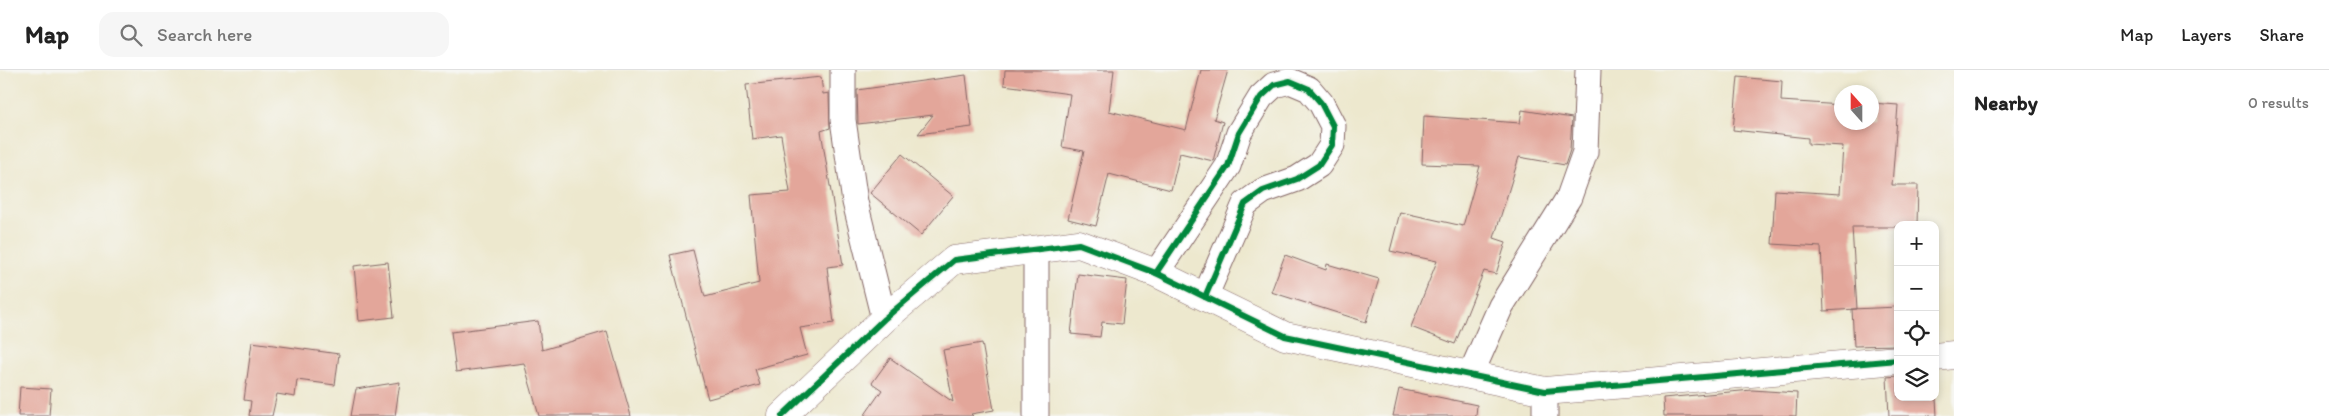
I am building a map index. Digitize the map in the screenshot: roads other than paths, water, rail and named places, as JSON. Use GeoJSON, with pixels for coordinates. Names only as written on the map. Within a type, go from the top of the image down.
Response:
{"type":"FeatureCollection","features":[{"type":"Feature","properties":{"kind":"street"},"geometry":{"type":"LineString","coordinates":[[843,70],[843,120],[855,202],[884,319]]}},
{"type":"Feature","properties":{"kind":"street"},"geometry":{"type":"LineString","coordinates":[[1470,376],[1501,306],[1569,197],[1585,152],[1588,70]]}},
{"type":"Feature","properties":{"kind":"street"},"geometry":{"type":"LineString","coordinates":[[1156,273],[1228,166],[1239,133],[1261,97],[1274,85],[1290,81],[1308,89],[1322,103],[1333,126],[1332,145],[1319,165],[1297,179],[1263,190],[1244,204],[1205,297]]}},
{"type":"Feature","properties":{"kind":"street"},"geometry":{"type":"LineString","coordinates":[[782,416],[884,319],[954,260],[1079,244],[1156,273],[1284,336],[1470,376],[1545,404],[1894,360]]}},
{"type":"Feature","properties":{"kind":"street"},"geometry":{"type":"LineString","coordinates":[[1036,250],[1036,416]]}},
{"type":"Feature","properties":{"kind":"street"},"geometry":{"type":"LineString","coordinates":[[1939,357],[1954,355]]}}]}
